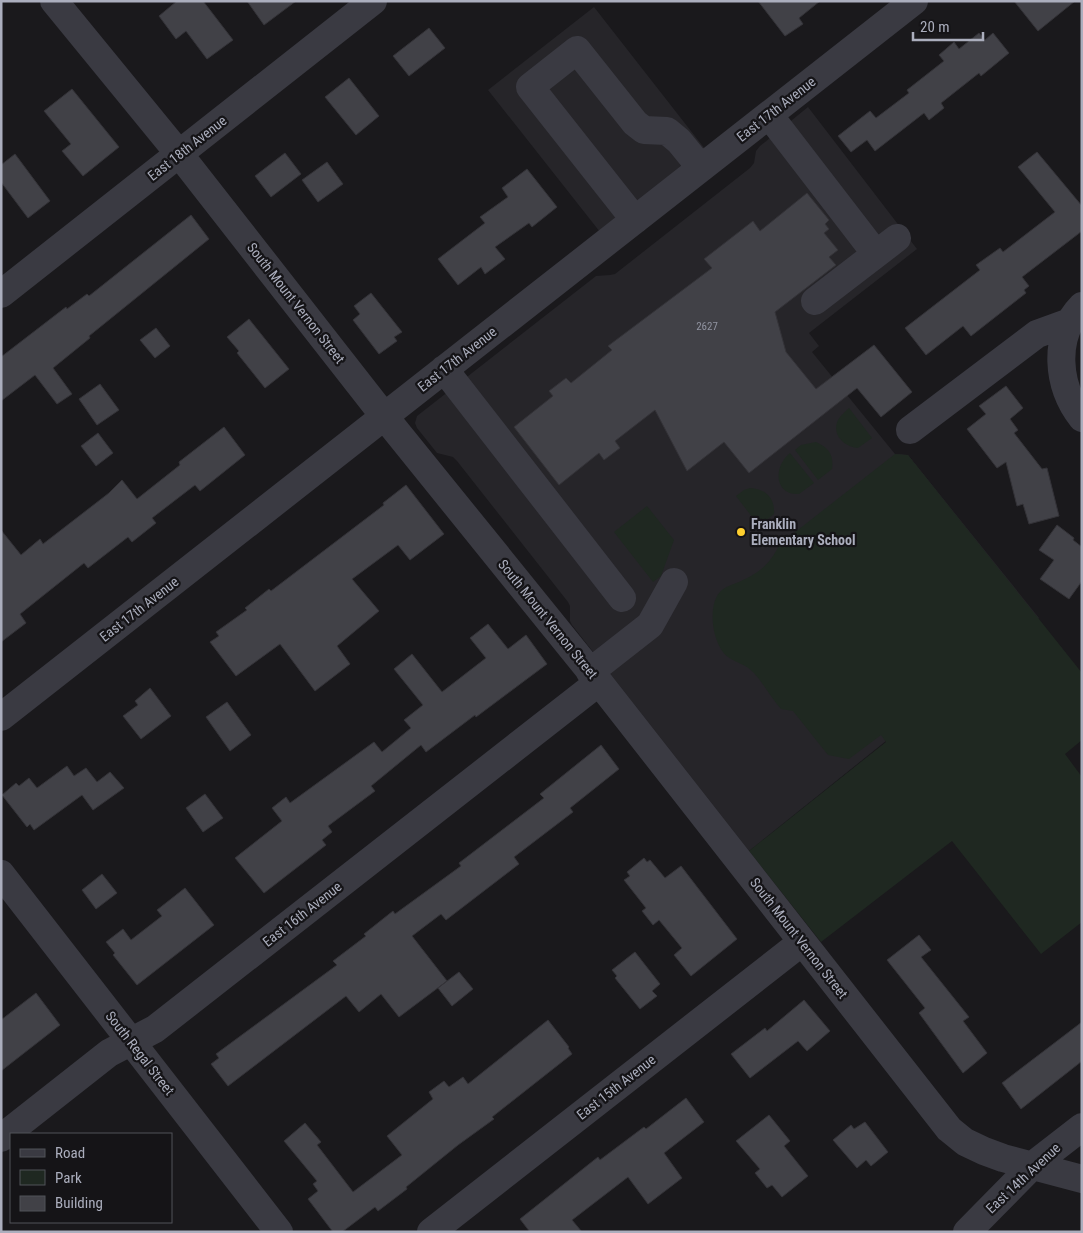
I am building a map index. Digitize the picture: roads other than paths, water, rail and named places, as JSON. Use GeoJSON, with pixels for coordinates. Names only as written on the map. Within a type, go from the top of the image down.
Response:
{"type":"FeatureCollection","features":[{"type":"Feature","properties":{"kind":"street","name":"South Mount Vernon Street"},"geometry":{"type":"LineString","coordinates":[[54,1],[180,154],[384,416],[595,677],[949,1129],[965,1142],[984,1151],[1003,1158],[1082,1178]]}},
{"type":"Feature","properties":{"kind":"street","name":"East 18th Avenue"},"geometry":{"type":"LineString","coordinates":[[1,294],[373,1]]}},
{"type":"Feature","properties":{"kind":"street","name":"East 17th Avenue"},"geometry":{"type":"LineString","coordinates":[[1,717],[914,1]]}},
{"type":"Feature","properties":{"kind":"street"},"geometry":{"type":"LineString","coordinates":[[635,220],[530,87],[577,50],[635,123],[644,130],[668,131],[679,141],[701,168]]}},
{"type":"Feature","properties":{"kind":"street"},"geometry":{"type":"LineString","coordinates":[[769,115],[887,246],[816,301]]}},
{"type":"Feature","properties":{"kind":"street"},"geometry":{"type":"LineString","coordinates":[[1076,314],[1064,338],[1060,360],[1063,385],[1075,409],[1082,418]]}},
{"type":"Feature","properties":{"kind":"street"},"geometry":{"type":"LineString","coordinates":[[910,430],[1038,334],[1076,314]]}},
{"type":"Feature","properties":{"kind":"street"},"geometry":{"type":"LineString","coordinates":[[444,369],[622,598]]}},
{"type":"Feature","properties":{"kind":"street","name":"East 16th Avenue"},"geometry":{"type":"LineString","coordinates":[[1,1138],[110,1053],[155,1029],[595,677],[650,625],[674,582]]}},
{"type":"Feature","properties":{"kind":"street","name":"South Regal Street"},"geometry":{"type":"LineString","coordinates":[[1,874],[279,1232]]}},
{"type":"Feature","properties":{"kind":"street","name":"East 15th Avenue"},"geometry":{"type":"LineString","coordinates":[[431,1232],[802,942]]}},
{"type":"Feature","properties":{"kind":"street","name":"East 14th Avenue"},"geometry":{"type":"LineString","coordinates":[[967,1232],[1033,1165],[1082,1127]]}},
{"type":"Feature","properties":{"kind":"place","name":"Franklin Elementary School"},"geometry":{"type":"Point","coordinates":[741,532]}}]}
